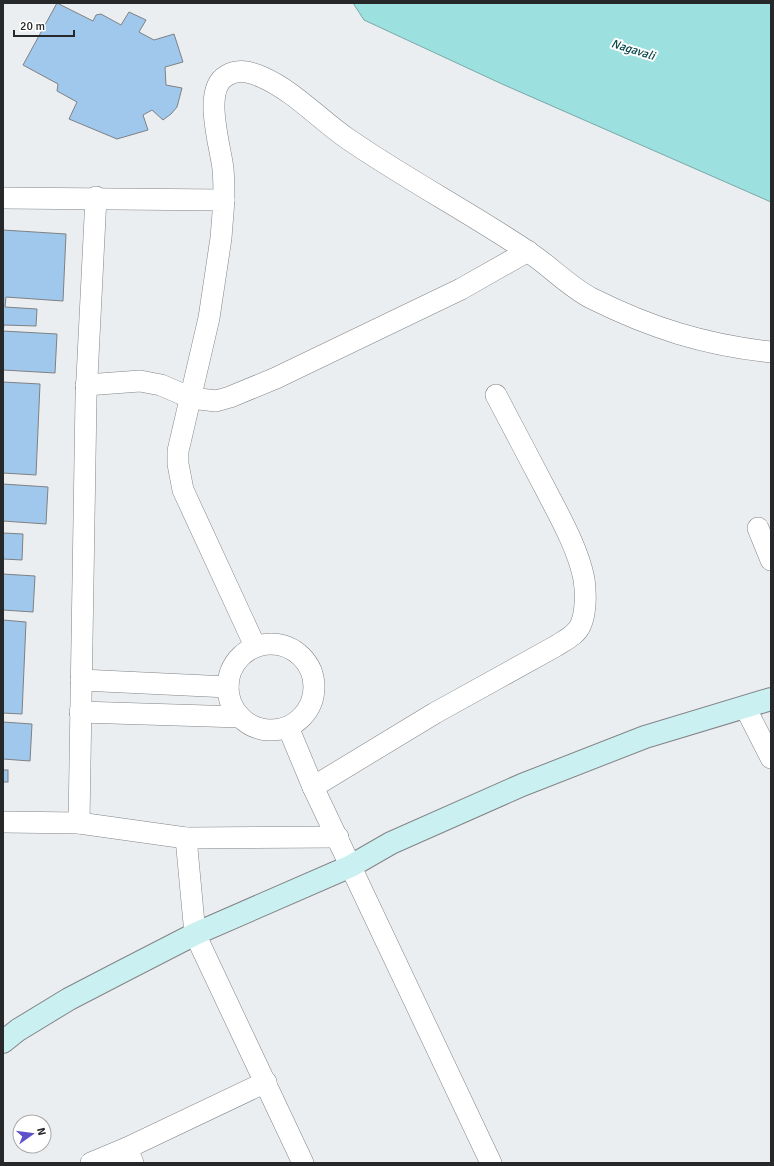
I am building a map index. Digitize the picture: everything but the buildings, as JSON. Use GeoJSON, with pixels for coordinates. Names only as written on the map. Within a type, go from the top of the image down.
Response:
{"type":"FeatureCollection","features":[{"type":"Feature","properties":{"kind":"street"},"geometry":{"type":"LineString","coordinates":[[255,646],[183,490],[178,464],[178,451],[209,318],[221,238],[224,200],[223,169],[215,128],[216,92],[220,81],[226,76],[241,71],[264,78],[284,90],[347,139],[528,251],[589,297],[647,324],[677,334],[747,350],[771,352]]}},
{"type":"Feature","properties":{"kind":"street"},"geometry":{"type":"LineString","coordinates":[[78,823],[86,385],[96,197]]}},
{"type":"Feature","properties":{"kind":"street"},"geometry":{"type":"LineString","coordinates":[[3,198],[96,197],[224,200]]}},
{"type":"Feature","properties":{"kind":"street"},"geometry":{"type":"LineString","coordinates":[[86,385],[140,381],[161,385],[191,398],[216,401],[245,392],[461,289],[528,251]]}},
{"type":"Feature","properties":{"kind":"street"},"geometry":{"type":"LineString","coordinates":[[313,787],[435,713],[556,646],[572,635],[580,626],[584,614],[584,579],[579,563],[565,527],[496,395]]}},
{"type":"Feature","properties":{"kind":"street"},"geometry":{"type":"LineString","coordinates":[[758,528],[771,560]]}},
{"type":"Feature","properties":{"kind":"street"},"geometry":{"type":"LineString","coordinates":[[272,643],[288,646],[302,656],[312,670],[315,687],[312,704],[302,718],[288,727],[271,731],[254,727],[240,717],[231,703],[228,687],[230,674],[235,662],[244,653],[255,646],[272,643]]}},
{"type":"Feature","properties":{"kind":"street"},"geometry":{"type":"LineString","coordinates":[[81,680],[228,687]]}},
{"type":"Feature","properties":{"kind":"street"},"geometry":{"type":"LineString","coordinates":[[3,1042],[18,1030],[69,999],[195,934],[351,866],[390,843],[522,785],[645,737],[771,699]]}},
{"type":"Feature","properties":{"kind":"street"},"geometry":{"type":"LineString","coordinates":[[745,707],[771,758]]}},
{"type":"Feature","properties":{"kind":"street"},"geometry":{"type":"LineString","coordinates":[[80,712],[240,717]]}},
{"type":"Feature","properties":{"kind":"street"},"geometry":{"type":"LineString","coordinates":[[288,727],[313,787],[338,837],[484,1161]]}},
{"type":"Feature","properties":{"kind":"street"},"geometry":{"type":"LineString","coordinates":[[3,822],[78,823],[186,838],[338,837]]}},
{"type":"Feature","properties":{"kind":"street"},"geometry":{"type":"LineString","coordinates":[[186,838],[195,934],[303,1163]]}},
{"type":"Feature","properties":{"kind":"street"},"geometry":{"type":"LineString","coordinates":[[91,1163],[130,1156],[266,1082]]}},
{"type":"Feature","properties":{"kind":"water","name":"Nagavali"},"geometry":{"type":"Polygon","coordinates":[[[353,3],[771,3],[771,202],[502,84],[364,20],[353,3]]]}}]}
